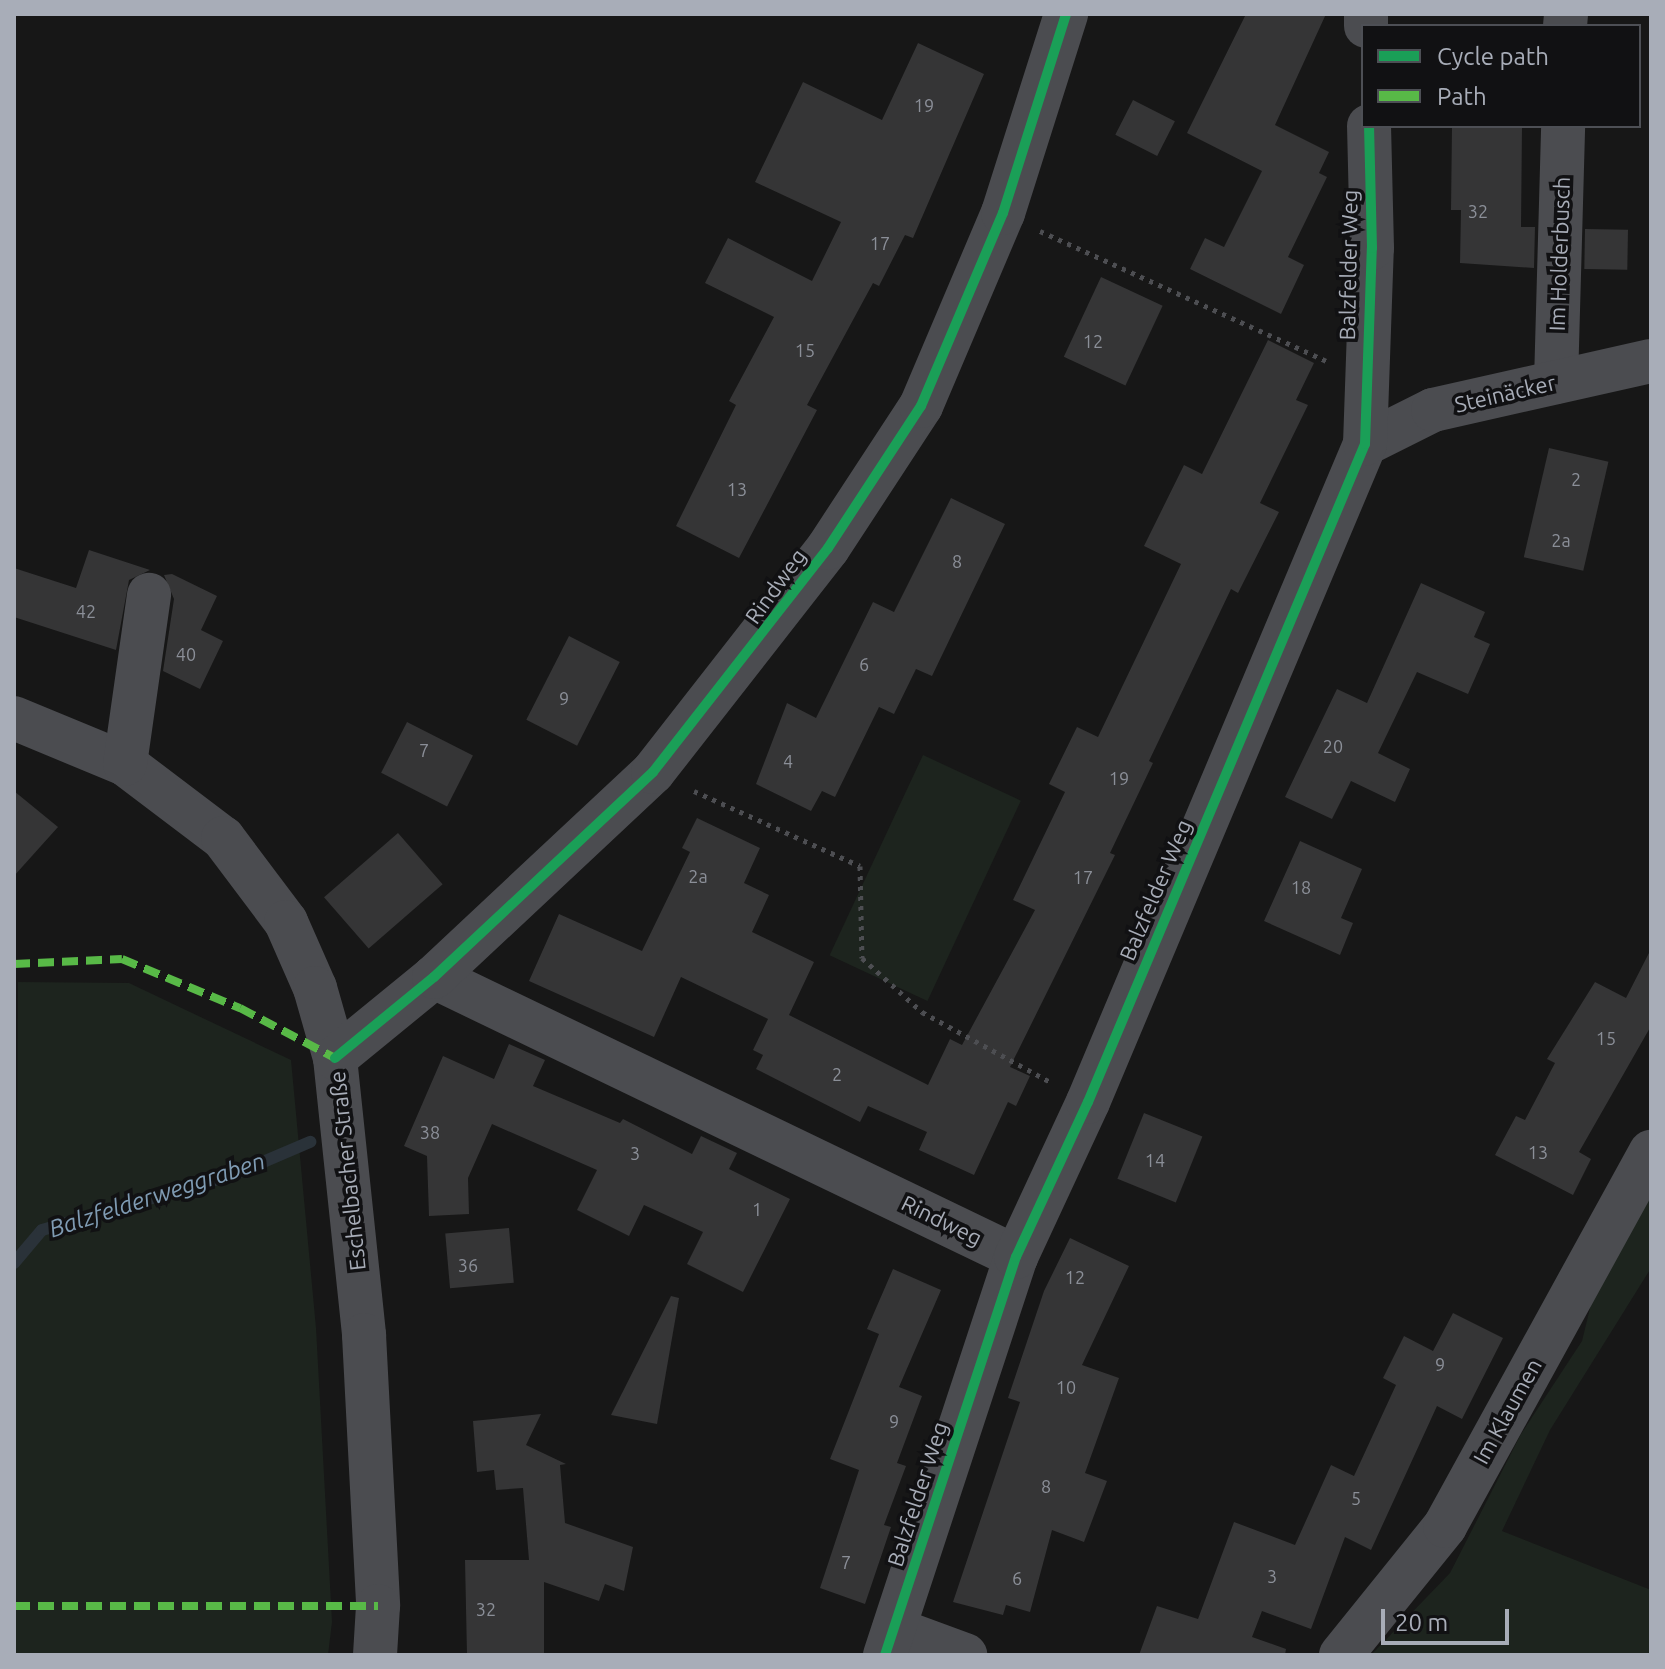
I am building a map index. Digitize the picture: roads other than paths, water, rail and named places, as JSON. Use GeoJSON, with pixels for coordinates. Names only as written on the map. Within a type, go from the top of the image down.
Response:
{"type":"FeatureCollection","features":[{"type":"Feature","properties":{"kind":"street","name":"Rindweg"},"geometry":{"type":"LineString","coordinates":[[335,1058],[434,977],[653,772],[828,548],[921,406],[1003,213],[1066,14]]}},
{"type":"Feature","properties":{"kind":"street","name":"Balzfelder Weg"},"geometry":{"type":"LineString","coordinates":[[889,1642],[1016,1257],[1088,1102],[1365,444],[1372,248],[1369,128]]}},
{"type":"Feature","properties":{"kind":"street","name":"Im Holderbusch"},"geometry":{"type":"LineString","coordinates":[[1556,382],[1563,128]]}},
{"type":"Feature","properties":{"kind":"street","name":"Steinäcker"},"geometry":{"type":"LineString","coordinates":[[1365,444],[1433,410],[1651,361]]}},
{"type":"Feature","properties":{"kind":"street"},"geometry":{"type":"LineString","coordinates":[[125,764],[149,595]]}},
{"type":"Feature","properties":{"kind":"street","name":"Eschelbacher Straße"},"geometry":{"type":"LineString","coordinates":[[14,718],[125,764],[223,838],[286,922],[315,988],[335,1058],[364,1335],[378,1606],[375,1655]]}},
{"type":"Feature","properties":{"kind":"street","name":"Rindweg"},"geometry":{"type":"LineString","coordinates":[[434,977],[1016,1257]]}},
{"type":"Feature","properties":{"kind":"street","name":"Im Klaumen"},"geometry":{"type":"LineString","coordinates":[[1341,1655],[1445,1526],[1651,1152]]}},
{"type":"Feature","properties":{"kind":"street"},"geometry":{"type":"LineString","coordinates":[[889,1642],[965,1655]]}},
{"type":"Feature","properties":{"kind":"waterway","name":"Balzfelderweggraben"},"geometry":{"type":"LineString","coordinates":[[14,1263],[42,1230],[235,1174],[310,1142]]}}]}
